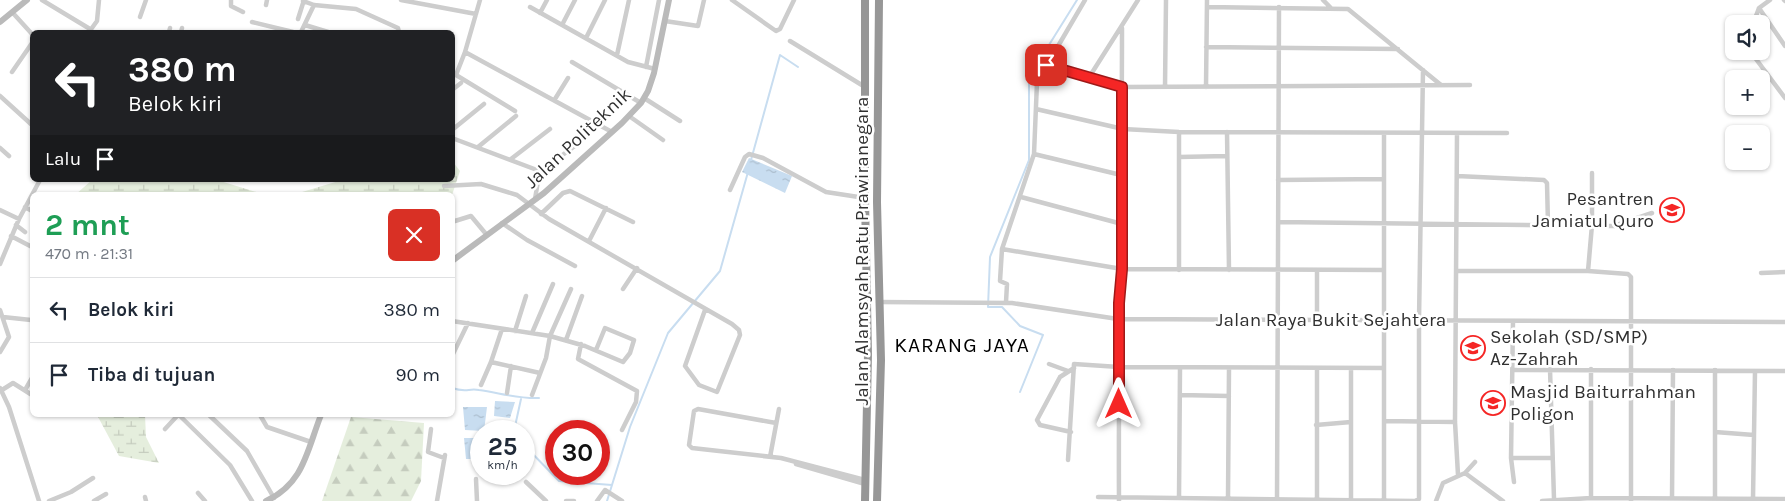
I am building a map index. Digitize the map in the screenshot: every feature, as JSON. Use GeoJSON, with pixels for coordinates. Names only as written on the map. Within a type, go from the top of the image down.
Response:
{"type":"FeatureCollection","features":[{"type":"Feature","properties":{"kind":"highway","name":"Jalan Alamsyah Ratu Prawiranegara"},"geometry":{"type":"LineString","coordinates":[[865,0],[865,198],[868,354],[865,501]]}},
{"type":"Feature","properties":{"kind":"highway","name":"Jalan Alamsyah Ratu Prawiranegara"},"geometry":{"type":"LineString","coordinates":[[877,497],[878,385],[881,360],[878,302],[879,0]]}},
{"type":"Feature","properties":{"kind":"highway"},"geometry":{"type":"LineString","coordinates":[[866,35],[878,35]]}},
{"type":"Feature","properties":{"kind":"highway"},"geometry":{"type":"LineString","coordinates":[[865,485],[877,497]]}},
{"type":"Feature","properties":{"kind":"street"},"geometry":{"type":"LineString","coordinates":[[0,22],[27,0]]}},
{"type":"Feature","properties":{"kind":"street"},"geometry":{"type":"LineString","coordinates":[[42,0],[87,30]]}},
{"type":"Feature","properties":{"kind":"street"},"geometry":{"type":"LineString","coordinates":[[90,30],[97,22],[99,0]]}},
{"type":"Feature","properties":{"kind":"street"},"geometry":{"type":"LineString","coordinates":[[140,17],[146,0]]}},
{"type":"Feature","properties":{"kind":"street"},"geometry":{"type":"LineString","coordinates":[[231,0],[232,7],[243,12]]}},
{"type":"Feature","properties":{"kind":"street"},"geometry":{"type":"LineString","coordinates":[[298,19],[304,0],[314,4],[356,9],[398,28],[398,30]]}},
{"type":"Feature","properties":{"kind":"street"},"geometry":{"type":"LineString","coordinates":[[401,0],[476,14]]}},
{"type":"Feature","properties":{"kind":"street"},"geometry":{"type":"LineString","coordinates":[[478,147],[516,114],[457,77],[456,73],[465,52],[480,0]]}},
{"type":"Feature","properties":{"kind":"street"},"geometry":{"type":"LineString","coordinates":[[540,13],[547,0]]}},
{"type":"Feature","properties":{"kind":"street"},"geometry":{"type":"LineString","coordinates":[[562,25],[575,0]]}},
{"type":"Feature","properties":{"kind":"street"},"geometry":{"type":"LineString","coordinates":[[586,38],[604,0]]}},
{"type":"Feature","properties":{"kind":"street"},"geometry":{"type":"LineString","coordinates":[[617,55],[627,0]]}},
{"type":"Feature","properties":{"kind":"street"},"geometry":{"type":"LineString","coordinates":[[646,67],[659,0]]}},
{"type":"Feature","properties":{"kind":"street","name":"Jalan Politeknik"},"geometry":{"type":"LineString","coordinates":[[455,259],[532,202],[629,116],[642,100],[655,69],[669,0]]}},
{"type":"Feature","properties":{"kind":"street"},"geometry":{"type":"LineString","coordinates":[[665,21],[698,26],[704,0]]}},
{"type":"Feature","properties":{"kind":"street"},"geometry":{"type":"LineString","coordinates":[[732,0],[776,31],[779,30],[794,0]]}},
{"type":"Feature","properties":{"kind":"street"},"geometry":{"type":"LineString","coordinates":[[1004,302],[1007,284],[1000,281],[1002,249],[1034,154],[1036,88],[1046,65],[1085,0]]}},
{"type":"Feature","properties":{"kind":"street"},"geometry":{"type":"LineString","coordinates":[[1088,79],[1138,0]]}},
{"type":"Feature","properties":{"kind":"street"},"geometry":{"type":"LineString","coordinates":[[1165,87],[1166,0]]}},
{"type":"Feature","properties":{"kind":"street"},"geometry":{"type":"LineString","coordinates":[[1206,0],[1206,87]]}},
{"type":"Feature","properties":{"kind":"street"},"geometry":{"type":"LineString","coordinates":[[1323,0],[1330,7]]}},
{"type":"Feature","properties":{"kind":"street"},"geometry":{"type":"LineString","coordinates":[[1756,15],[1759,8],[1770,0]]}},
{"type":"Feature","properties":{"kind":"street"},"geometry":{"type":"LineString","coordinates":[[302,30],[314,4]]}},
{"type":"Feature","properties":{"kind":"street"},"geometry":{"type":"LineString","coordinates":[[1206,7],[1330,7],[1350,10],[1441,85]]}},
{"type":"Feature","properties":{"kind":"street"},"geometry":{"type":"LineString","coordinates":[[1277,500],[1279,7]]}},
{"type":"Feature","properties":{"kind":"street"},"geometry":{"type":"LineString","coordinates":[[530,8],[632,64],[655,69]]}},
{"type":"Feature","properties":{"kind":"street"},"geometry":{"type":"LineString","coordinates":[[1759,8],[1785,46]]}},
{"type":"Feature","properties":{"kind":"street"},"geometry":{"type":"LineString","coordinates":[[12,12],[30,32]]}},
{"type":"Feature","properties":{"kind":"street"},"geometry":{"type":"LineString","coordinates":[[252,22],[286,30]]}},
{"type":"Feature","properties":{"kind":"street"},"geometry":{"type":"LineString","coordinates":[[305,25],[321,30]]}},
{"type":"Feature","properties":{"kind":"street"},"geometry":{"type":"LineString","coordinates":[[1119,499],[1118,318],[1122,269],[1122,28]]}},
{"type":"Feature","properties":{"kind":"street"},"geometry":{"type":"LineString","coordinates":[[790,41],[865,87]]}},
{"type":"Feature","properties":{"kind":"street"},"geometry":{"type":"LineString","coordinates":[[12,72],[30,45]]}},
{"type":"Feature","properties":{"kind":"street"},"geometry":{"type":"LineString","coordinates":[[1206,47],[1398,50]]}},
{"type":"Feature","properties":{"kind":"street"},"geometry":{"type":"LineString","coordinates":[[465,52],[555,99],[612,132]]}},
{"type":"Feature","properties":{"kind":"street"},"geometry":{"type":"LineString","coordinates":[[1757,60],[1783,91],[1785,98]]}},
{"type":"Feature","properties":{"kind":"street"},"geometry":{"type":"LineString","coordinates":[[572,62],[680,121]]}},
{"type":"Feature","properties":{"kind":"street"},"geometry":{"type":"LineString","coordinates":[[455,65],[459,66]]}},
{"type":"Feature","properties":{"kind":"street"},"geometry":{"type":"LineString","coordinates":[[1046,65],[1088,79],[1122,87],[1470,85]]}},
{"type":"Feature","properties":{"kind":"street"},"geometry":{"type":"LineString","coordinates":[[1098,497],[1119,499],[1384,499],[1415,501],[1419,499],[1419,320],[1423,70]]}},
{"type":"Feature","properties":{"kind":"street"},"geometry":{"type":"LineString","coordinates":[[555,99],[568,78]]}},
{"type":"Feature","properties":{"kind":"street"},"geometry":{"type":"LineString","coordinates":[[455,88],[461,83]]}},
{"type":"Feature","properties":{"kind":"street"},"geometry":{"type":"LineString","coordinates":[[1,98],[30,123]]}},
{"type":"Feature","properties":{"kind":"street"},"geometry":{"type":"LineString","coordinates":[[455,128],[484,104]]}},
{"type":"Feature","properties":{"kind":"street"},"geometry":{"type":"LineString","coordinates":[[1036,109],[1123,130],[1179,132],[1507,133]]}},
{"type":"Feature","properties":{"kind":"street"},"geometry":{"type":"LineString","coordinates":[[629,116],[663,140]]}},
{"type":"Feature","properties":{"kind":"street"},"geometry":{"type":"LineString","coordinates":[[512,159],[550,128]]}},
{"type":"Feature","properties":{"kind":"street"},"geometry":{"type":"LineString","coordinates":[[1179,132],[1179,270]]}},
{"type":"Feature","properties":{"kind":"street"},"geometry":{"type":"LineString","coordinates":[[1227,132],[1229,270]]}},
{"type":"Feature","properties":{"kind":"street"},"geometry":{"type":"LineString","coordinates":[[1384,133],[1384,499]]}},
{"type":"Feature","properties":{"kind":"street"},"geometry":{"type":"LineString","coordinates":[[1457,133],[1456,422],[1458,475]]}},
{"type":"Feature","properties":{"kind":"street"},"geometry":{"type":"LineString","coordinates":[[455,139],[512,159],[539,172]]}},
{"type":"Feature","properties":{"kind":"street"},"geometry":{"type":"LineString","coordinates":[[532,202],[539,172],[579,143]]}},
{"type":"Feature","properties":{"kind":"street"},"geometry":{"type":"LineString","coordinates":[[0,148],[9,156]]}},
{"type":"Feature","properties":{"kind":"street"},"geometry":{"type":"LineString","coordinates":[[730,190],[745,156],[753,154],[826,192],[865,198]]}},
{"type":"Feature","properties":{"kind":"street"},"geometry":{"type":"LineString","coordinates":[[1034,154],[1121,176]]}},
{"type":"Feature","properties":{"kind":"street"},"geometry":{"type":"LineString","coordinates":[[1179,157],[1227,156]]}},
{"type":"Feature","properties":{"kind":"street"},"geometry":{"type":"LineString","coordinates":[[1588,271],[1592,225],[1592,173]]}},
{"type":"Feature","properties":{"kind":"street"},"geometry":{"type":"LineString","coordinates":[[1457,176],[1544,180],[1546,183],[1548,224]]}},
{"type":"Feature","properties":{"kind":"street"},"geometry":{"type":"LineString","coordinates":[[1278,180],[1384,179]]}},
{"type":"Feature","properties":{"kind":"street"},"geometry":{"type":"LineString","coordinates":[[444,186],[487,185],[532,202],[541,214],[732,324],[740,332],[718,392],[699,385],[685,366],[705,310]]}},
{"type":"Feature","properties":{"kind":"street"},"geometry":{"type":"LineString","coordinates":[[541,214],[569,190],[633,222]]}},
{"type":"Feature","properties":{"kind":"street"},"geometry":{"type":"LineString","coordinates":[[0,264],[16,225],[30,198]]}},
{"type":"Feature","properties":{"kind":"street"},"geometry":{"type":"LineString","coordinates":[[1020,198],[1122,224]]}},
{"type":"Feature","properties":{"kind":"street"},"geometry":{"type":"LineString","coordinates":[[25,207],[30,210]]}},
{"type":"Feature","properties":{"kind":"street"},"geometry":{"type":"LineString","coordinates":[[589,241],[606,208]]}},
{"type":"Feature","properties":{"kind":"street"},"geometry":{"type":"LineString","coordinates":[[0,210],[19,219]]}},
{"type":"Feature","properties":{"kind":"street"},"geometry":{"type":"LineString","coordinates":[[1278,222],[1614,226],[1652,213]]}},
{"type":"Feature","properties":{"kind":"street"},"geometry":{"type":"LineString","coordinates":[[455,221],[471,216],[475,218],[486,234]]}},
{"type":"Feature","properties":{"kind":"street"},"geometry":{"type":"LineString","coordinates":[[502,223],[527,240],[575,266]]}},
{"type":"Feature","properties":{"kind":"street"},"geometry":{"type":"LineString","coordinates":[[16,225],[25,232]]}},
{"type":"Feature","properties":{"kind":"street"},"geometry":{"type":"LineString","coordinates":[[12,236],[30,246]]}},
{"type":"Feature","properties":{"kind":"street"},"geometry":{"type":"LineString","coordinates":[[1002,249],[1122,269],[1384,270]]}},
{"type":"Feature","properties":{"kind":"street"},"geometry":{"type":"LineString","coordinates":[[623,289],[637,268]]}},
{"type":"Feature","properties":{"kind":"street"},"geometry":{"type":"LineString","coordinates":[[1317,270],[1317,320]]}},
{"type":"Feature","properties":{"kind":"street"},"geometry":{"type":"LineString","coordinates":[[1456,271],[1588,271],[1628,274],[1631,277],[1631,500]]}},
{"type":"Feature","properties":{"kind":"street"},"geometry":{"type":"LineString","coordinates":[[1761,273],[1785,272]]}},
{"type":"Feature","properties":{"kind":"street"},"geometry":{"type":"LineString","coordinates":[[532,333],[552,284]]}},
{"type":"Feature","properties":{"kind":"street"},"geometry":{"type":"LineString","coordinates":[[532,395],[550,336],[571,289]]}},
{"type":"Feature","properties":{"kind":"street"},"geometry":{"type":"LineString","coordinates":[[515,331],[526,296]]}},
{"type":"Feature","properties":{"kind":"street"},"geometry":{"type":"LineString","coordinates":[[566,340],[582,296]]}},
{"type":"Feature","properties":{"kind":"street","name":"Jalan Raya Bukit Sejahtera"},"geometry":{"type":"LineString","coordinates":[[878,302],[1004,302],[1118,318],[1785,322]]}},
{"type":"Feature","properties":{"kind":"street"},"geometry":{"type":"LineString","coordinates":[[0,310],[9,336],[0,352]]}},
{"type":"Feature","properties":{"kind":"street"},"geometry":{"type":"LineString","coordinates":[[2,317],[30,320]]}},
{"type":"Feature","properties":{"kind":"street"},"geometry":{"type":"LineString","coordinates":[[455,321],[550,336],[581,344],[618,360],[625,360],[634,346],[634,340],[628,336],[604,329],[596,350]]}},
{"type":"Feature","properties":{"kind":"street"},"geometry":{"type":"LineString","coordinates":[[1513,321],[1511,458],[1514,482]]}},
{"type":"Feature","properties":{"kind":"street"},"geometry":{"type":"LineString","coordinates":[[455,350],[468,323]]}},
{"type":"Feature","properties":{"kind":"street"},"geometry":{"type":"LineString","coordinates":[[481,385],[502,329]]}},
{"type":"Feature","properties":{"kind":"street"},"geometry":{"type":"LineString","coordinates":[[581,344],[578,359],[636,391],[636,402],[622,430]]}},
{"type":"Feature","properties":{"kind":"street"},"geometry":{"type":"LineString","coordinates":[[491,362],[540,373]]}},
{"type":"Feature","properties":{"kind":"street"},"geometry":{"type":"LineString","coordinates":[[1049,364],[1068,370]]}},
{"type":"Feature","properties":{"kind":"street"},"geometry":{"type":"LineString","coordinates":[[1068,460],[1074,364],[1180,368],[1384,368]]}},
{"type":"Feature","properties":{"kind":"street"},"geometry":{"type":"LineString","coordinates":[[507,393],[511,366]]}},
{"type":"Feature","properties":{"kind":"street"},"geometry":{"type":"LineString","coordinates":[[1071,432],[1040,425],[1037,420],[1060,377],[1068,370],[1074,368]]}},
{"type":"Feature","properties":{"kind":"street"},"geometry":{"type":"LineString","coordinates":[[1179,498],[1180,368]]}},
{"type":"Feature","properties":{"kind":"street"},"geometry":{"type":"LineString","coordinates":[[1228,498],[1229,368]]}},
{"type":"Feature","properties":{"kind":"street"},"geometry":{"type":"LineString","coordinates":[[1317,368],[1317,500]]}},
{"type":"Feature","properties":{"kind":"street"},"geometry":{"type":"LineString","coordinates":[[1351,368],[1351,500]]}},
{"type":"Feature","properties":{"kind":"street"},"geometry":{"type":"LineString","coordinates":[[1550,369],[1551,458],[1554,499]]}},
{"type":"Feature","properties":{"kind":"street"},"geometry":{"type":"LineString","coordinates":[[1590,369],[1591,498]]}},
{"type":"Feature","properties":{"kind":"street"},"geometry":{"type":"LineString","coordinates":[[1513,370],[1785,371]]}},
{"type":"Feature","properties":{"kind":"street"},"geometry":{"type":"LineString","coordinates":[[1672,498],[1673,370]]}},
{"type":"Feature","properties":{"kind":"street"},"geometry":{"type":"LineString","coordinates":[[1715,370],[1715,499]]}},
{"type":"Feature","properties":{"kind":"street"},"geometry":{"type":"LineString","coordinates":[[1752,500],[1755,371]]}},
{"type":"Feature","properties":{"kind":"street"},"geometry":{"type":"LineString","coordinates":[[25,390],[30,381]]}},
{"type":"Feature","properties":{"kind":"street"},"geometry":{"type":"LineString","coordinates":[[30,394],[12,383],[1,389],[10,407],[39,501]]}},
{"type":"Feature","properties":{"kind":"street"},"geometry":{"type":"LineString","coordinates":[[1180,396],[1229,396]]}},
{"type":"Feature","properties":{"kind":"street"},"geometry":{"type":"LineString","coordinates":[[770,457],[779,409]]}},
{"type":"Feature","properties":{"kind":"street"},"geometry":{"type":"LineString","coordinates":[[776,423],[698,410],[694,411],[689,443],[691,448],[781,458],[865,485]]}},
{"type":"Feature","properties":{"kind":"street"},"geometry":{"type":"LineString","coordinates":[[165,429],[176,417]]}},
{"type":"Feature","properties":{"kind":"street"},"geometry":{"type":"LineString","coordinates":[[180,417],[230,465],[252,501]]}},
{"type":"Feature","properties":{"kind":"street"},"geometry":{"type":"LineString","coordinates":[[210,417],[247,451],[274,498]]}},
{"type":"Feature","properties":{"kind":"street"},"geometry":{"type":"LineString","coordinates":[[261,417],[266,427],[311,442]]}},
{"type":"Feature","properties":{"kind":"street"},"geometry":{"type":"LineString","coordinates":[[266,501],[274,498],[296,480],[321,417]]}},
{"type":"Feature","properties":{"kind":"street"},"geometry":{"type":"LineString","coordinates":[[1384,421],[1456,422]]}},
{"type":"Feature","properties":{"kind":"street"},"geometry":{"type":"LineString","coordinates":[[1316,424],[1351,422]]}},
{"type":"Feature","properties":{"kind":"street"},"geometry":{"type":"LineString","coordinates":[[432,429],[428,452],[444,457],[437,501]]}},
{"type":"Feature","properties":{"kind":"street"},"geometry":{"type":"LineString","coordinates":[[1715,432],[1754,434]]}},
{"type":"Feature","properties":{"kind":"street"},"geometry":{"type":"LineString","coordinates":[[1511,458],[1551,458]]}},
{"type":"Feature","properties":{"kind":"street"},"geometry":{"type":"LineString","coordinates":[[1436,501],[1443,483],[1465,472],[1475,462]]}},
{"type":"Feature","properties":{"kind":"street"},"geometry":{"type":"LineString","coordinates":[[1465,472],[1503,501]]}},
{"type":"Feature","properties":{"kind":"street"},"geometry":{"type":"LineString","coordinates":[[49,501],[71,492],[93,478]]}},
{"type":"Feature","properties":{"kind":"street"},"geometry":{"type":"LineString","coordinates":[[476,485],[477,501]]}},
{"type":"Feature","properties":{"kind":"street"},"geometry":{"type":"LineString","coordinates":[[529,485],[546,501]]}},
{"type":"Feature","properties":{"kind":"street"},"geometry":{"type":"LineString","coordinates":[[597,501],[603,491],[609,491],[622,501]]}},
{"type":"Feature","properties":{"kind":"street"},"geometry":{"type":"LineString","coordinates":[[198,493],[205,501]]}},
{"type":"Feature","properties":{"kind":"street"},"geometry":{"type":"LineString","coordinates":[[94,501],[106,494]]}},
{"type":"Feature","properties":{"kind":"street"},"geometry":{"type":"LineString","coordinates":[[1542,501],[1591,498],[1631,500],[1672,498],[1785,499]]}},
{"type":"Feature","properties":{"kind":"street"},"geometry":{"type":"LineString","coordinates":[[566,501],[574,501]]}},
{"type":"Feature","properties":{"kind":"green space"},"geometry":{"type":"Polygon","coordinates":[[[455,165],[460,171],[453,192],[302,192],[335,182],[455,182],[455,165]]]}},
{"type":"Feature","properties":{"kind":"green space"},"geometry":{"type":"Polygon","coordinates":[[[90,182],[224,182],[256,192],[78,192],[90,182]]]}},
{"type":"Feature","properties":{"kind":"green space"},"geometry":{"type":"Polygon","coordinates":[[[98,417],[145,417],[146,437],[159,463],[119,456],[98,417]]]}},
{"type":"Feature","properties":{"kind":"green space"},"geometry":{"type":"Polygon","coordinates":[[[351,417],[424,423],[421,481],[411,501],[322,501],[351,417]]]}},
{"type":"Feature","properties":{"kind":"water"},"geometry":{"type":"Polygon","coordinates":[[[749,158],[792,176],[785,193],[742,172],[749,158]]]}},
{"type":"Feature","properties":{"kind":"water"},"geometry":{"type":"Polygon","coordinates":[[[495,401],[515,402],[510,418],[494,416],[495,401]]]}},
{"type":"Feature","properties":{"kind":"water"},"geometry":{"type":"Polygon","coordinates":[[[463,407],[487,407],[485,420],[470,420],[470,430],[465,430],[463,407]]]}},
{"type":"Feature","properties":{"kind":"water"},"geometry":{"type":"Polygon","coordinates":[[[464,438],[470,438],[470,459],[466,459],[464,438]]]}},
{"type":"Feature","properties":{"kind":"waterway"},"geometry":{"type":"LineString","coordinates":[[1020,392],[1043,335],[1020,326],[1002,307],[988,307],[990,257],[1029,160],[1029,77],[1077,0]]}},
{"type":"Feature","properties":{"kind":"waterway"},"geometry":{"type":"LineString","coordinates":[[751,160],[780,55],[798,67]]}},
{"type":"Feature","properties":{"kind":"waterway"},"geometry":{"type":"LineString","coordinates":[[607,501],[630,427],[668,333],[720,271],[748,172]]}},
{"type":"Feature","properties":{"kind":"waterway"},"geometry":{"type":"LineString","coordinates":[[455,389],[479,390],[524,398],[539,398]]}},
{"type":"Feature","properties":{"kind":"waterway"},"geometry":{"type":"LineString","coordinates":[[516,420],[521,399]]}},
{"type":"Feature","properties":{"kind":"waterway"},"geometry":{"type":"LineString","coordinates":[[535,456],[559,481],[612,485]]}},
{"type":"Feature","properties":{"kind":"place","name":"Pesantren Jamiatul Quro"},"geometry":{"type":"Point","coordinates":[1672,210]}},
{"type":"Feature","properties":{"kind":"place","name":"Sekolah (SD/SMP) Az-Zahrah"},"geometry":{"type":"Point","coordinates":[1473,348]}},
{"type":"Feature","properties":{"kind":"place","name":"Masjid Baiturrahman Poligon"},"geometry":{"type":"Point","coordinates":[1493,403]}},
{"type":"Feature","properties":{"kind":"district","name":"KARANG JAYA"},"geometry":{"type":"Point","coordinates":[962,345]}},
{"type":"Feature","properties":{"kind":"route"},"geometry":{"type":"LineString","coordinates":[[1046,65],[1088,79],[1122,87],[1122,269],[1119,303],[1119,404]]}}]}
